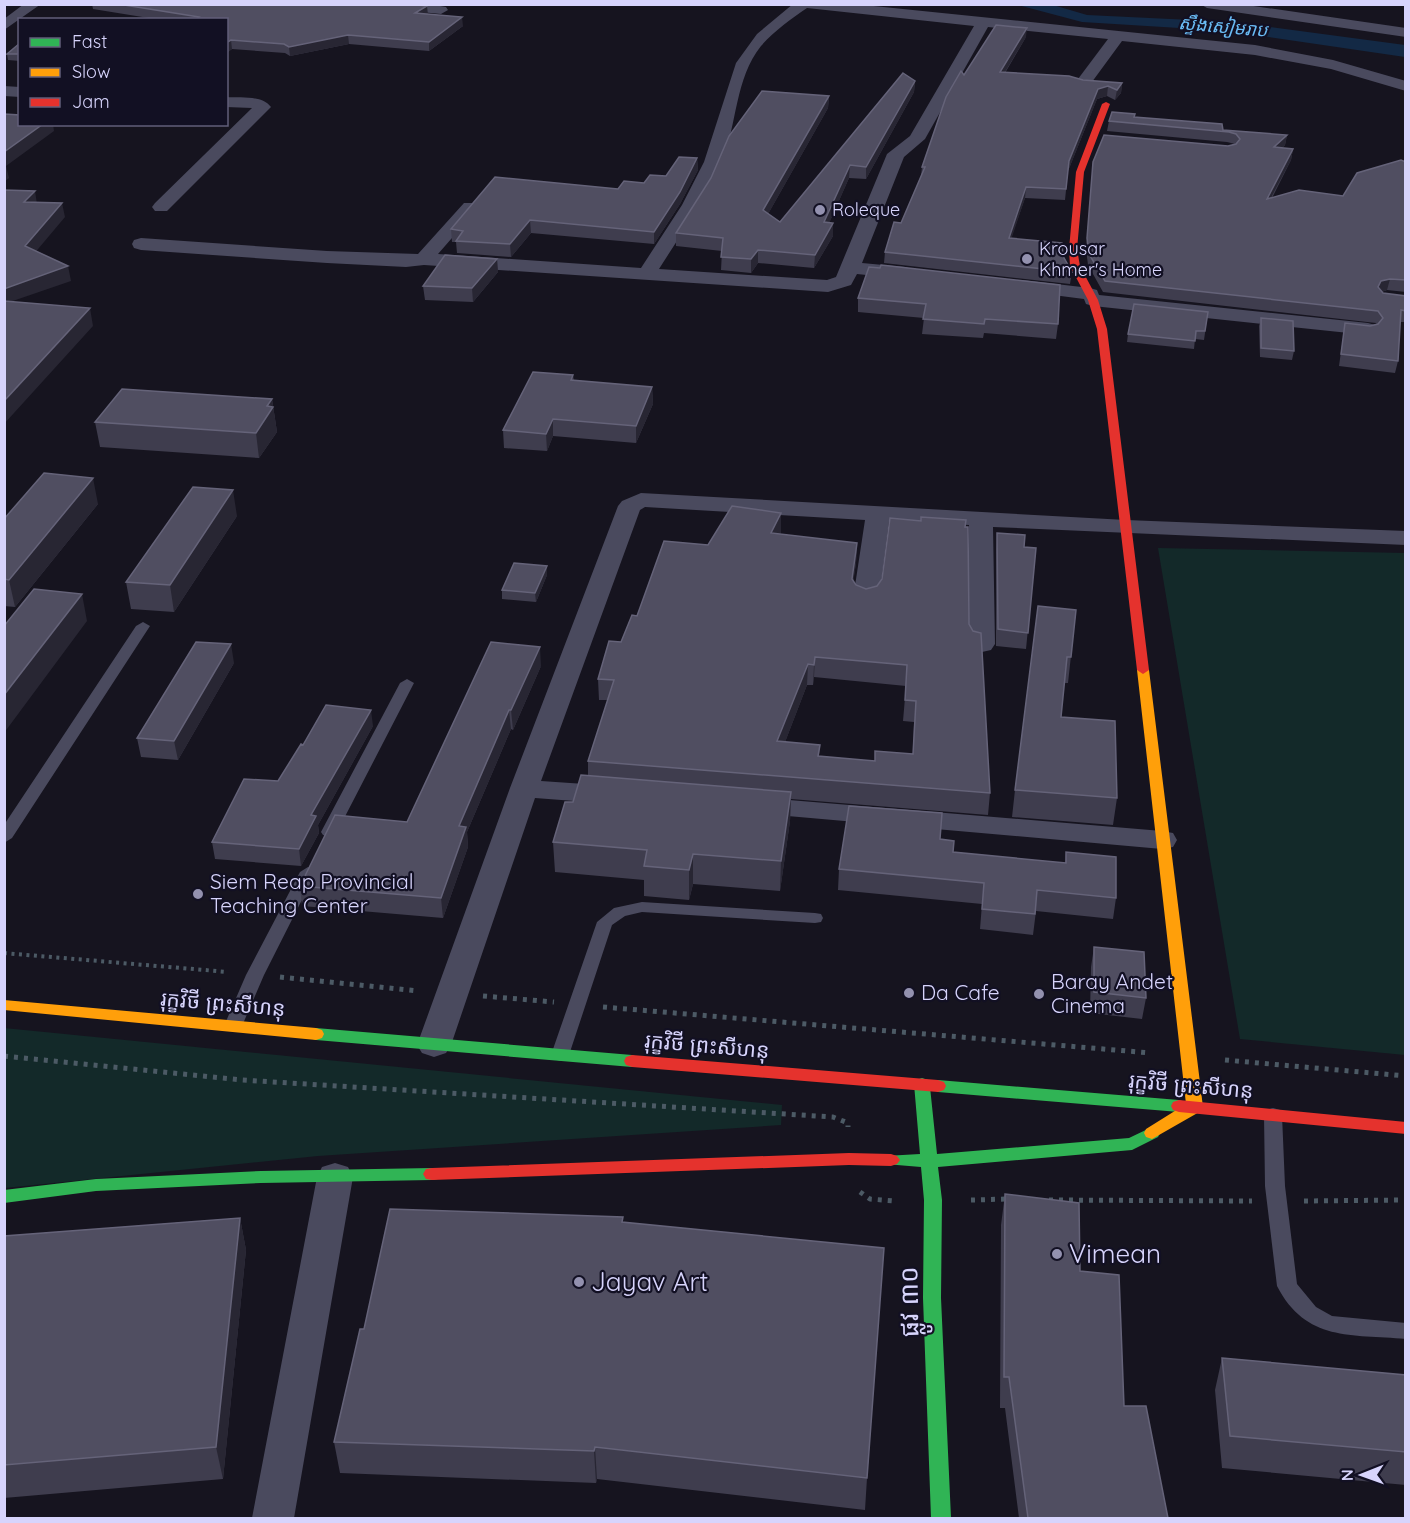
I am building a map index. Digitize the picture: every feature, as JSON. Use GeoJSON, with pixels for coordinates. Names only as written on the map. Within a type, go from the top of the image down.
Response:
{"type":"FeatureCollection","features":[{"type":"Feature","properties":{"kind":"street"},"geometry":{"type":"LineString","coordinates":[[4,26],[34,4]]}},
{"type":"Feature","properties":{"kind":"street"},"geometry":{"type":"LineString","coordinates":[[380,4],[441,10]]}},
{"type":"Feature","properties":{"kind":"street"},"geometry":{"type":"LineString","coordinates":[[647,273],[701,185],[713,160],[735,86],[751,50],[764,36],[805,4],[1255,50],[1332,66],[1406,86]]}},
{"type":"Feature","properties":{"kind":"street"},"geometry":{"type":"LineString","coordinates":[[1207,4],[1406,33]]}},
{"type":"Feature","properties":{"kind":"street"},"geometry":{"type":"LineString","coordinates":[[141,244],[327,257],[406,261],[424,259],[835,286],[844,281],[851,267],[896,154],[917,140],[983,22]]}},
{"type":"Feature","properties":{"kind":"street"},"geometry":{"type":"LineString","coordinates":[[1083,83],[1118,36]]}},
{"type":"Feature","properties":{"kind":"street"},"geometry":{"type":"LineString","coordinates":[[161,207],[263,107],[260,104],[228,102]]}},
{"type":"Feature","properties":{"kind":"street"},"geometry":{"type":"LineString","coordinates":[[4,1197],[96,1185],[261,1178],[849,1159],[929,1161],[1132,1144],[1195,1107],[1102,329],[1092,297],[1075,266],[1073,249],[1080,172],[1106,104]]}},
{"type":"Feature","properties":{"kind":"street"},"geometry":{"type":"LineString","coordinates":[[1094,137],[1116,139]]}},
{"type":"Feature","properties":{"kind":"street"},"geometry":{"type":"LineString","coordinates":[[424,259],[470,207]]}},
{"type":"Feature","properties":{"kind":"street"},"geometry":{"type":"LineString","coordinates":[[851,267],[919,275]]}},
{"type":"Feature","properties":{"kind":"street"},"geometry":{"type":"LineString","coordinates":[[999,284],[1368,329]]}},
{"type":"Feature","properties":{"kind":"street"},"geometry":{"type":"LineString","coordinates":[[434,1045],[524,788],[633,503],[641,501],[1126,527],[1406,538]]}},
{"type":"Feature","properties":{"kind":"street"},"geometry":{"type":"LineString","coordinates":[[866,599],[878,514]]}},
{"type":"Feature","properties":{"kind":"street"},"geometry":{"type":"LineString","coordinates":[[981,519],[982,644]]}},
{"type":"Feature","properties":{"kind":"street"},"geometry":{"type":"LineString","coordinates":[[524,788],[642,797]]}},
{"type":"Feature","properties":{"kind":"street"},"geometry":{"type":"LineString","coordinates":[[725,804],[1162,840]]}},
{"type":"Feature","properties":{"kind":"street","name":"រុក្ខវិថី ព្រះសីហនុ"},"geometry":{"type":"LineString","coordinates":[[4,1005],[434,1045],[1195,1107],[1406,1128]]}},
{"type":"Feature","properties":{"kind":"street","name":"ផ្លូវ ៣០"},"geometry":{"type":"LineString","coordinates":[[922,1084],[933,1200],[932,1298],[941,1518]]}},
{"type":"Feature","properties":{"kind":"street"},"geometry":{"type":"LineString","coordinates":[[273,1518],[335,1177]]}},
{"type":"Feature","properties":{"kind":"lane"},"geometry":{"type":"LineString","coordinates":[[4,838],[144,626]]}},
{"type":"Feature","properties":{"kind":"lane"},"geometry":{"type":"LineString","coordinates":[[324,842],[407,683]]}},
{"type":"Feature","properties":{"kind":"lane"},"geometry":{"type":"LineString","coordinates":[[232,1026],[255,975],[313,863]]}},
{"type":"Feature","properties":{"kind":"lane"},"geometry":{"type":"LineString","coordinates":[[560,1055],[605,922],[620,912],[642,908],[815,918]]}},
{"type":"Feature","properties":{"kind":"lane"},"geometry":{"type":"LineString","coordinates":[[1273,1115],[1275,1186],[1287,1286],[1309,1313],[1328,1323],[1406,1332]]}},
{"type":"Feature","properties":{"kind":"path"},"geometry":{"type":"LineString","coordinates":[[4,953],[451,994],[1190,1056],[1406,1077]]}},
{"type":"Feature","properties":{"kind":"green space"},"geometry":{"type":"Polygon","coordinates":[[[1158,548],[1405,553],[1405,1055],[1240,1039],[1158,548]]]}},
{"type":"Feature","properties":{"kind":"green space"},"geometry":{"type":"Polygon","coordinates":[[[4,1028],[782,1105],[781,1125],[318,1156],[5,1188],[4,1028]]]}},
{"type":"Feature","properties":{"kind":"water","name":"ស្ទឹងសៀមរាប"},"geometry":{"type":"Polygon","coordinates":[[[1018,5],[1053,5],[1087,15],[1233,22],[1405,45],[1405,57],[1228,31],[1082,22],[1018,5]]]}},
{"type":"Feature","properties":{"kind":"building"},"geometry":{"type":"Polygon","coordinates":[[[118,4],[410,4],[427,6],[415,13],[462,17],[429,42],[348,35],[289,47],[284,44],[231,40],[228,42],[228,18],[199,17],[118,4]]]}},
{"type":"Feature","properties":{"kind":"building"},"geometry":{"type":"Polygon","coordinates":[[[996,25],[1027,28],[1000,72],[1069,76],[1083,80],[1122,83],[1117,90],[1108,86],[1098,89],[1069,161],[1066,189],[1026,187],[1009,238],[1062,243],[1063,256],[1072,272],[885,252],[894,222],[901,223],[925,167],[922,167],[946,97],[961,71],[964,75],[996,25]]]}},
{"type":"Feature","properties":{"kind":"building"},"geometry":{"type":"Polygon","coordinates":[[[18,45],[18,54],[7,54],[18,45]]]}},
{"type":"Feature","properties":{"kind":"building"},"geometry":{"type":"Polygon","coordinates":[[[903,73],[915,81],[866,167],[850,165],[824,222],[833,223],[815,255],[758,250],[751,259],[721,257],[723,238],[676,233],[711,178],[729,136],[762,91],[829,96],[763,210],[780,222],[903,73]]]}},
{"type":"Feature","properties":{"kind":"building"},"geometry":{"type":"Polygon","coordinates":[[[1112,112],[1135,114],[1134,117],[1222,124],[1223,130],[1287,135],[1274,147],[1293,149],[1267,199],[1299,190],[1343,196],[1357,173],[1401,160],[1406,162],[1406,280],[1381,281],[1378,287],[1383,293],[1406,296],[1406,311],[1401,310],[1398,361],[1341,354],[1345,323],[1370,326],[1378,324],[1383,318],[1378,311],[1105,281],[1089,254],[1087,238],[1093,162],[1104,135],[1228,146],[1236,144],[1240,139],[1236,134],[1229,132],[1109,121],[1112,112]]]}},
{"type":"Feature","properties":{"kind":"building"},"geometry":{"type":"Polygon","coordinates":[[[4,114],[18,115],[18,126],[40,126],[4,152],[4,114]]]}},
{"type":"Feature","properties":{"kind":"building"},"geometry":{"type":"Polygon","coordinates":[[[679,157],[697,158],[680,192],[654,232],[530,220],[510,244],[456,241],[463,231],[451,229],[495,177],[618,189],[624,181],[644,183],[650,175],[666,176],[679,157]]]}},
{"type":"Feature","properties":{"kind":"building"},"geometry":{"type":"Polygon","coordinates":[[[4,190],[35,191],[24,202],[62,203],[25,246],[68,266],[4,289],[4,190]]]}},
{"type":"Feature","properties":{"kind":"building"},"geometry":{"type":"Polygon","coordinates":[[[445,255],[497,259],[472,288],[423,286],[445,255]]]}},
{"type":"Feature","properties":{"kind":"building"},"geometry":{"type":"Polygon","coordinates":[[[881,265],[1060,285],[1058,324],[985,319],[984,324],[923,319],[926,304],[858,298],[869,267],[880,268],[881,265]]]}},
{"type":"Feature","properties":{"kind":"building"},"geometry":{"type":"Polygon","coordinates":[[[4,301],[90,308],[4,401],[4,301]]]}},
{"type":"Feature","properties":{"kind":"building"},"geometry":{"type":"Polygon","coordinates":[[[1134,304],[1208,312],[1205,331],[1196,331],[1195,341],[1128,334],[1134,304]]]}},
{"type":"Feature","properties":{"kind":"building"},"geometry":{"type":"Polygon","coordinates":[[[1261,318],[1293,321],[1294,351],[1261,348],[1261,318]]]}},
{"type":"Feature","properties":{"kind":"building"},"geometry":{"type":"Polygon","coordinates":[[[533,372],[573,375],[571,380],[652,387],[636,426],[553,419],[546,434],[503,430],[533,372]]]}},
{"type":"Feature","properties":{"kind":"building"},"geometry":{"type":"Polygon","coordinates":[[[122,389],[272,399],[267,406],[273,407],[256,433],[95,422],[122,389]]]}},
{"type":"Feature","properties":{"kind":"building"},"geometry":{"type":"Polygon","coordinates":[[[44,473],[93,478],[9,580],[4,579],[4,519],[44,473]]]}},
{"type":"Feature","properties":{"kind":"building"},"geometry":{"type":"Polygon","coordinates":[[[193,487],[233,490],[170,585],[126,582],[193,487]]]}},
{"type":"Feature","properties":{"kind":"building"},"geometry":{"type":"Polygon","coordinates":[[[732,506],[781,513],[771,533],[857,543],[852,579],[856,585],[866,589],[877,586],[882,579],[890,518],[921,521],[921,517],[966,520],[969,624],[973,631],[981,633],[990,793],[588,761],[614,680],[598,679],[609,641],[621,642],[632,615],[637,616],[664,541],[708,545],[732,506]],[[815,657],[814,665],[808,664],[777,741],[820,745],[818,756],[875,761],[875,751],[913,754],[916,701],[905,700],[907,665],[815,657]]]}},
{"type":"Feature","properties":{"kind":"building"},"geometry":{"type":"Polygon","coordinates":[[[997,533],[1025,535],[1024,547],[1036,548],[1028,633],[998,629],[997,533]]]}},
{"type":"Feature","properties":{"kind":"building"},"geometry":{"type":"Polygon","coordinates":[[[514,563],[547,566],[535,593],[502,590],[514,563]]]}},
{"type":"Feature","properties":{"kind":"building"},"geometry":{"type":"Polygon","coordinates":[[[34,589],[82,594],[4,695],[4,626],[34,589]]]}},
{"type":"Feature","properties":{"kind":"building"},"geometry":{"type":"Polygon","coordinates":[[[1038,606],[1076,610],[1071,657],[1067,657],[1061,717],[1115,721],[1117,798],[1015,790],[1038,606]]]}},
{"type":"Feature","properties":{"kind":"building"},"geometry":{"type":"Polygon","coordinates":[[[196,642],[231,644],[174,741],[137,738],[196,642]]]}},
{"type":"Feature","properties":{"kind":"building"},"geometry":{"type":"Polygon","coordinates":[[[491,642],[540,647],[509,710],[459,826],[466,827],[441,898],[300,886],[335,815],[407,822],[491,642]]]}},
{"type":"Feature","properties":{"kind":"building"},"geometry":{"type":"Polygon","coordinates":[[[326,705],[371,710],[311,815],[316,816],[299,849],[212,842],[244,779],[278,781],[301,744],[303,745],[326,705]]]}},
{"type":"Feature","properties":{"kind":"building"},"geometry":{"type":"Polygon","coordinates":[[[581,775],[791,792],[781,861],[693,854],[689,870],[644,866],[647,850],[553,842],[565,802],[573,802],[581,775]]]}},
{"type":"Feature","properties":{"kind":"building"},"geometry":{"type":"Polygon","coordinates":[[[849,806],[942,813],[940,839],[954,841],[953,852],[1066,863],[1066,852],[1116,857],[1116,898],[1037,890],[1035,914],[982,909],[984,883],[839,869],[849,806]]]}},
{"type":"Feature","properties":{"kind":"building"},"geometry":{"type":"Polygon","coordinates":[[[1094,947],[1144,952],[1146,998],[1094,992],[1094,947]]]}},
{"type":"Feature","properties":{"kind":"building"},"geometry":{"type":"Polygon","coordinates":[[[1005,1194],[1079,1203],[1080,1271],[1119,1275],[1124,1406],[1146,1406],[1168,1518],[1028,1518],[1009,1377],[1004,1377],[1005,1194]]]}},
{"type":"Feature","properties":{"kind":"building"},"geometry":{"type":"Polygon","coordinates":[[[390,1209],[623,1217],[622,1222],[884,1248],[867,1478],[595,1447],[594,1451],[334,1442],[360,1329],[364,1329],[390,1209]]]}},
{"type":"Feature","properties":{"kind":"building"},"geometry":{"type":"Polygon","coordinates":[[[240,1218],[216,1447],[4,1465],[4,1236],[240,1218]]]}},
{"type":"Feature","properties":{"kind":"building"},"geometry":{"type":"Polygon","coordinates":[[[1222,1358],[1406,1375],[1406,1452],[1230,1436],[1222,1358]]]}},
{"type":"Feature","properties":{"kind":"traffic: fast"},"geometry":{"type":"LineString","coordinates":[[316,1034],[632,1061]]}},
{"type":"Feature","properties":{"kind":"traffic: fast"},"geometry":{"type":"LineString","coordinates":[[922,1084],[933,1200],[932,1298],[941,1518]]}},
{"type":"Feature","properties":{"kind":"traffic: fast"},"geometry":{"type":"LineString","coordinates":[[938,1086],[1179,1106]]}},
{"type":"Feature","properties":{"kind":"traffic: fast"},"geometry":{"type":"LineString","coordinates":[[891,1160],[929,1161],[1132,1144],[1152,1133]]}},
{"type":"Feature","properties":{"kind":"traffic: fast"},"geometry":{"type":"LineString","coordinates":[[4,1197],[96,1185],[261,1177],[432,1174]]}},
{"type":"Feature","properties":{"kind":"traffic: slow"},"geometry":{"type":"LineString","coordinates":[[1143,670],[1195,1107],[1152,1133]]}},
{"type":"Feature","properties":{"kind":"traffic: slow"},"geometry":{"type":"LineString","coordinates":[[4,1005],[316,1034]]}},
{"type":"Feature","properties":{"kind":"traffic: jam"},"geometry":{"type":"LineString","coordinates":[[1106,104],[1080,172],[1073,249],[1075,266],[1093,300],[1102,329],[1143,670]]}},
{"type":"Feature","properties":{"kind":"traffic: jam"},"geometry":{"type":"LineString","coordinates":[[632,1061],[938,1086]]}},
{"type":"Feature","properties":{"kind":"traffic: jam"},"geometry":{"type":"LineString","coordinates":[[1179,1106],[1406,1128]]}},
{"type":"Feature","properties":{"kind":"traffic: jam"},"geometry":{"type":"LineString","coordinates":[[432,1174],[849,1159],[891,1160]]}},
{"type":"Feature","properties":{"kind":"place","name":"Roleque"},"geometry":{"type":"Point","coordinates":[820,210]}},
{"type":"Feature","properties":{"kind":"place","name":"Krousar Khmer's Home"},"geometry":{"type":"Point","coordinates":[1027,259]}},
{"type":"Feature","properties":{"kind":"place","name":"Siem Reap Provincial Teaching Center"},"geometry":{"type":"Point","coordinates":[198,894]}},
{"type":"Feature","properties":{"kind":"place","name":"Da Cafe"},"geometry":{"type":"Point","coordinates":[909,993]}},
{"type":"Feature","properties":{"kind":"place","name":"Baray Andet Cinema"},"geometry":{"type":"Point","coordinates":[1039,994]}},
{"type":"Feature","properties":{"kind":"place","name":"Vimean"},"geometry":{"type":"Point","coordinates":[1057,1254]}},
{"type":"Feature","properties":{"kind":"place","name":"Jayav Art"},"geometry":{"type":"Point","coordinates":[579,1282]}}]}
